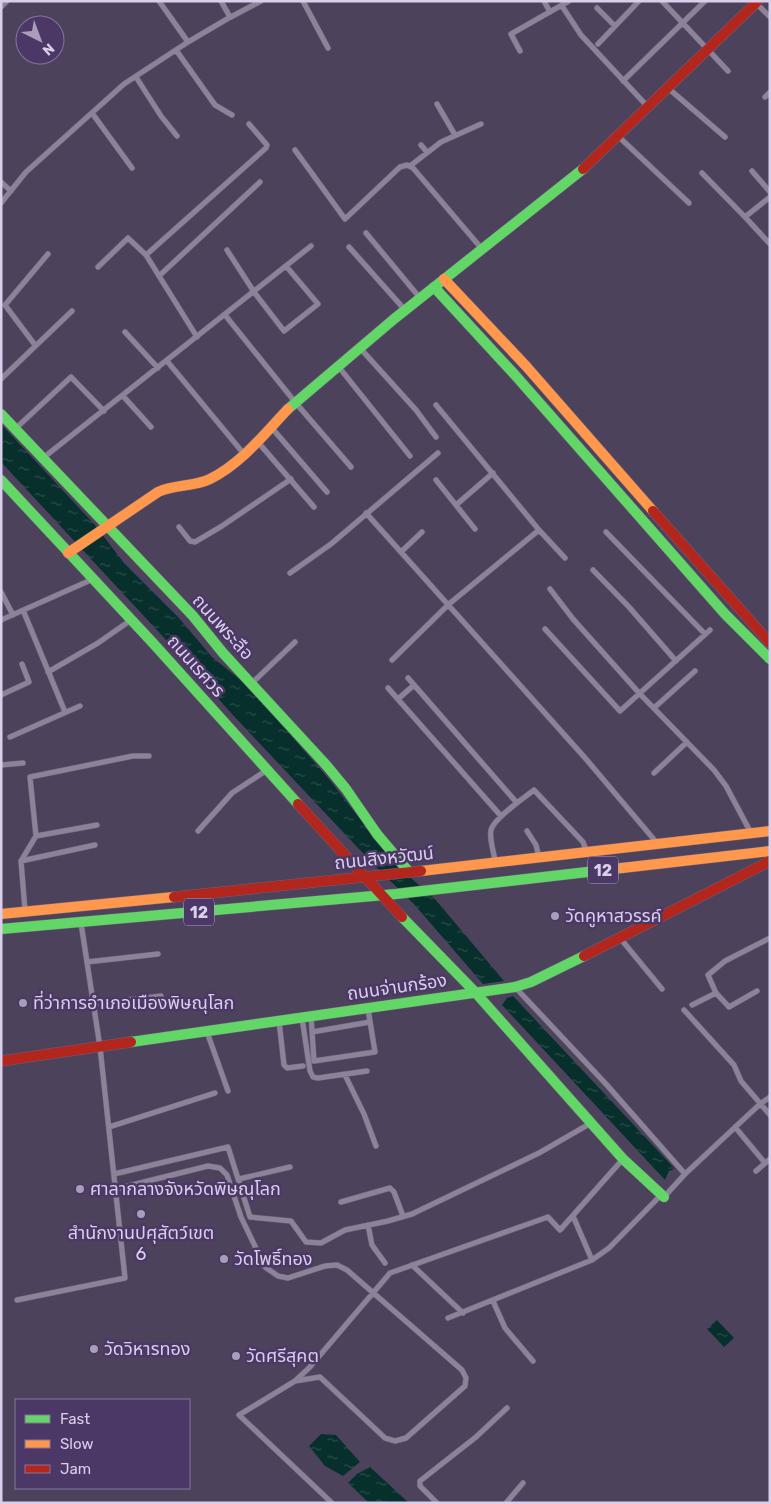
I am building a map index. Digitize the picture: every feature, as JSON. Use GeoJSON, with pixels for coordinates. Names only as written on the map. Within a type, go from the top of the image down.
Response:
{"type":"FeatureCollection","features":[{"type":"Feature","properties":{"kind":"street"},"geometry":{"type":"LineString","coordinates":[[1,7],[7,1]]}},
{"type":"Feature","properties":{"kind":"street"},"geometry":{"type":"LineString","coordinates":[[159,1],[188,42]]}},
{"type":"Feature","properties":{"kind":"street"},"geometry":{"type":"LineString","coordinates":[[221,1],[230,17]]}},
{"type":"Feature","properties":{"kind":"street"},"geometry":{"type":"LineString","coordinates":[[1,203],[26,172],[124,84],[188,42],[261,1]]}},
{"type":"Feature","properties":{"kind":"street"},"geometry":{"type":"LineString","coordinates":[[303,1],[328,48]]}},
{"type":"Feature","properties":{"kind":"street"},"geometry":{"type":"LineString","coordinates":[[544,1],[550,12]]}},
{"type":"Feature","properties":{"kind":"street"},"geometry":{"type":"LineString","coordinates":[[520,51],[511,34],[569,1]]}},
{"type":"Feature","properties":{"kind":"street"},"geometry":{"type":"LineString","coordinates":[[598,44],[639,1]]}},
{"type":"Feature","properties":{"kind":"street"},"geometry":{"type":"LineString","coordinates":[[662,1],[728,71]]}},
{"type":"Feature","properties":{"kind":"street"},"geometry":{"type":"LineString","coordinates":[[623,81],[705,1]]}},
{"type":"Feature","properties":{"kind":"street"},"geometry":{"type":"LineString","coordinates":[[72,550],[158,492],[169,487],[210,479],[221,473],[244,454],[295,402],[420,298],[578,174],[757,2],[770,17]]}},
{"type":"Feature","properties":{"kind":"street"},"geometry":{"type":"LineString","coordinates":[[562,6],[581,35],[648,107]]}},
{"type":"Feature","properties":{"kind":"street"},"geometry":{"type":"LineString","coordinates":[[597,8],[615,26]]}},
{"type":"Feature","properties":{"kind":"street"},"geometry":{"type":"LineString","coordinates":[[176,50],[215,105],[232,115]]}},
{"type":"Feature","properties":{"kind":"street"},"geometry":{"type":"LineString","coordinates":[[136,76],[161,116],[177,136]]}},
{"type":"Feature","properties":{"kind":"street"},"geometry":{"type":"LineString","coordinates":[[668,88],[725,136]]}},
{"type":"Feature","properties":{"kind":"street"},"geometry":{"type":"LineString","coordinates":[[765,97],[770,92]]}},
{"type":"Feature","properties":{"kind":"street"},"geometry":{"type":"LineString","coordinates":[[437,104],[456,135]]}},
{"type":"Feature","properties":{"kind":"street"},"geometry":{"type":"LineString","coordinates":[[92,112],[132,168]]}},
{"type":"Feature","properties":{"kind":"street"},"geometry":{"type":"LineString","coordinates":[[146,255],[266,148],[267,145],[249,124]]}},
{"type":"Feature","properties":{"kind":"street"},"geometry":{"type":"LineString","coordinates":[[410,166],[427,152],[456,135],[481,124]]}},
{"type":"Feature","properties":{"kind":"street"},"geometry":{"type":"LineString","coordinates":[[618,136],[689,203]]}},
{"type":"Feature","properties":{"kind":"street"},"geometry":{"type":"LineString","coordinates":[[421,145],[427,152]]}},
{"type":"Feature","properties":{"kind":"street"},"geometry":{"type":"LineString","coordinates":[[295,150],[345,219],[400,167],[407,164],[414,168],[482,249]]}},
{"type":"Feature","properties":{"kind":"street"},"geometry":{"type":"LineString","coordinates":[[752,171],[770,192]]}},
{"type":"Feature","properties":{"kind":"street"},"geometry":{"type":"LineString","coordinates":[[702,173],[770,244]]}},
{"type":"Feature","properties":{"kind":"street"},"geometry":{"type":"LineString","coordinates":[[1,182],[11,191]]}},
{"type":"Feature","properties":{"kind":"street"},"geometry":{"type":"LineString","coordinates":[[159,276],[260,182]]}},
{"type":"Feature","properties":{"kind":"street"},"geometry":{"type":"LineString","coordinates":[[745,217],[770,197]]}},
{"type":"Feature","properties":{"kind":"street"},"geometry":{"type":"LineString","coordinates":[[366,233],[420,298]]}},
{"type":"Feature","properties":{"kind":"street"},"geometry":{"type":"LineString","coordinates":[[98,267],[128,238],[146,255],[197,338]]}},
{"type":"Feature","properties":{"kind":"street"},"geometry":{"type":"LineString","coordinates":[[42,458],[312,246]]}},
{"type":"Feature","properties":{"kind":"street"},"geometry":{"type":"LineString","coordinates":[[349,247],[405,311]]}},
{"type":"Feature","properties":{"kind":"street"},"geometry":{"type":"LineString","coordinates":[[227,250],[254,292],[284,331],[318,304],[286,266]]}},
{"type":"Feature","properties":{"kind":"street"},"geometry":{"type":"LineString","coordinates":[[35,345],[5,305],[48,254]]}},
{"type":"Feature","properties":{"kind":"street"},"geometry":{"type":"LineString","coordinates":[[444,279],[526,366],[770,643]]}},
{"type":"Feature","properties":{"kind":"street"},"geometry":{"type":"LineString","coordinates":[[434,288],[515,376],[726,614],[770,659]]}},
{"type":"Feature","properties":{"kind":"street"},"geometry":{"type":"LineString","coordinates":[[1,379],[72,311]]}},
{"type":"Feature","properties":{"kind":"street"},"geometry":{"type":"LineString","coordinates":[[225,315],[295,402],[351,467]]}},
{"type":"Feature","properties":{"kind":"street"},"geometry":{"type":"LineString","coordinates":[[125,332],[158,368]]}},
{"type":"Feature","properties":{"kind":"street"},"geometry":{"type":"LineString","coordinates":[[360,348],[416,410],[436,436]]}},
{"type":"Feature","properties":{"kind":"street"},"geometry":{"type":"LineString","coordinates":[[167,361],[244,454]]}},
{"type":"Feature","properties":{"kind":"street"},"geometry":{"type":"LineString","coordinates":[[338,366],[410,456]]}},
{"type":"Feature","properties":{"kind":"street"},"geometry":{"type":"LineString","coordinates":[[15,429],[71,377],[104,411]]}},
{"type":"Feature","properties":{"kind":"street"},"geometry":{"type":"LineString","coordinates":[[123,396],[151,427]]}},
{"type":"Feature","properties":{"kind":"street"},"geometry":{"type":"LineString","coordinates":[[436,405],[539,530],[565,558]]}},
{"type":"Feature","properties":{"kind":"street","name":"ถนนพระลือ"},"geometry":{"type":"LineString","coordinates":[[1,414],[105,528],[193,616],[334,774],[377,834],[409,872]]}},
{"type":"Feature","properties":{"kind":"street"},"geometry":{"type":"LineString","coordinates":[[270,427],[327,492]]}},
{"type":"Feature","properties":{"kind":"street"},"geometry":{"type":"LineString","coordinates":[[257,441],[314,507]]}},
{"type":"Feature","properties":{"kind":"street"},"geometry":{"type":"LineString","coordinates":[[290,573],[331,544],[438,453]]}},
{"type":"Feature","properties":{"kind":"street"},"geometry":{"type":"LineString","coordinates":[[456,505],[493,473]]}},
{"type":"Feature","properties":{"kind":"street"},"geometry":{"type":"LineString","coordinates":[[179,527],[190,541],[195,542],[291,479]]}},
{"type":"Feature","properties":{"kind":"street","name":"ถนนเรศวร"},"geometry":{"type":"LineString","coordinates":[[1,480],[72,550],[93,580],[364,877],[475,992],[623,1159],[663,1196]]}},
{"type":"Feature","properties":{"kind":"street"},"geometry":{"type":"LineString","coordinates":[[436,480],[475,529]]}},
{"type":"Feature","properties":{"kind":"street"},"geometry":{"type":"LineString","coordinates":[[366,513],[586,759],[657,844]]}},
{"type":"Feature","properties":{"kind":"street"},"geometry":{"type":"LineString","coordinates":[[392,660],[449,604],[539,530]]}},
{"type":"Feature","properties":{"kind":"street"},"geometry":{"type":"LineString","coordinates":[[401,552],[422,532]]}},
{"type":"Feature","properties":{"kind":"street"},"geometry":{"type":"LineString","coordinates":[[606,532],[705,634]]}},
{"type":"Feature","properties":{"kind":"street"},"geometry":{"type":"LineString","coordinates":[[593,570],[676,660]]}},
{"type":"Feature","properties":{"kind":"street"},"geometry":{"type":"LineString","coordinates":[[1,620],[93,580]]}},
{"type":"Feature","properties":{"kind":"street"},"geometry":{"type":"LineString","coordinates":[[550,589],[572,619],[640,694],[714,770],[726,786],[751,833]]}},
{"type":"Feature","properties":{"kind":"street"},"geometry":{"type":"LineString","coordinates":[[1,592],[13,614]]}},
{"type":"Feature","properties":{"kind":"street"},"geometry":{"type":"LineString","coordinates":[[23,610],[65,712]]}},
{"type":"Feature","properties":{"kind":"street"},"geometry":{"type":"LineString","coordinates":[[48,672],[98,643],[131,620]]}},
{"type":"Feature","properties":{"kind":"street"},"geometry":{"type":"LineString","coordinates":[[545,628],[620,711],[710,630]]}},
{"type":"Feature","properties":{"kind":"street"},"geometry":{"type":"LineString","coordinates":[[252,683],[296,642]]}},
{"type":"Feature","properties":{"kind":"street"},"geometry":{"type":"LineString","coordinates":[[1,695],[29,682],[22,664]]}},
{"type":"Feature","properties":{"kind":"street"},"geometry":{"type":"LineString","coordinates":[[654,708],[695,671]]}},
{"type":"Feature","properties":{"kind":"street"},"geometry":{"type":"LineString","coordinates":[[408,678],[517,803]]}},
{"type":"Feature","properties":{"kind":"street"},"geometry":{"type":"LineString","coordinates":[[398,699],[414,685]]}},
{"type":"Feature","properties":{"kind":"street"},"geometry":{"type":"LineString","coordinates":[[388,688],[501,816]]}},
{"type":"Feature","properties":{"kind":"street"},"geometry":{"type":"LineString","coordinates":[[10,738],[80,706]]}},
{"type":"Feature","properties":{"kind":"street"},"geometry":{"type":"LineString","coordinates":[[654,773],[687,742]]}},
{"type":"Feature","properties":{"kind":"street"},"geometry":{"type":"LineString","coordinates":[[26,912],[21,861],[36,836],[30,778],[133,756],[149,756]]}},
{"type":"Feature","properties":{"kind":"street"},"geometry":{"type":"LineString","coordinates":[[1,765],[24,763]]}},
{"type":"Feature","properties":{"kind":"street"},"geometry":{"type":"LineString","coordinates":[[198,831],[229,795],[267,770]]}},
{"type":"Feature","properties":{"kind":"street"},"geometry":{"type":"LineString","coordinates":[[495,862],[491,830],[493,825],[501,816],[534,790],[583,842],[586,852]]}},
{"type":"Feature","properties":{"kind":"street"},"geometry":{"type":"LineString","coordinates":[[36,836],[96,825]]}},
{"type":"Feature","properties":{"kind":"street"},"geometry":{"type":"LineString","coordinates":[[527,831],[536,845],[539,857]]}},
{"type":"Feature","properties":{"kind":"street","name":"ถนนสิงหวัฒน์"},"geometry":{"type":"LineString","coordinates":[[1,914],[377,876],[770,831]]}},
{"type":"Feature","properties":{"kind":"street"},"geometry":{"type":"LineString","coordinates":[[21,861],[95,845]]}},
{"type":"Feature","properties":{"kind":"street","name":"ถนนสิงหวัฒน์"},"geometry":{"type":"LineString","coordinates":[[1,929],[383,896],[770,851]]}},
{"type":"Feature","properties":{"kind":"street","name":"ถนนจ่านกร้อง"},"geometry":{"type":"LineString","coordinates":[[1,1061],[515,987],[531,982],[770,861]]}},
{"type":"Feature","properties":{"kind":"street"},"geometry":{"type":"LineString","coordinates":[[17,1300],[125,1278],[100,1048],[79,906]]}},
{"type":"Feature","properties":{"kind":"street"},"geometry":{"type":"LineString","coordinates":[[620,938],[662,989]]}},
{"type":"Feature","properties":{"kind":"street"},"geometry":{"type":"LineString","coordinates":[[757,991],[728,1007],[716,993],[708,975],[726,961],[770,938]]}},
{"type":"Feature","properties":{"kind":"street"},"geometry":{"type":"LineString","coordinates":[[87,962],[158,954]]}},
{"type":"Feature","properties":{"kind":"street"},"geometry":{"type":"LineString","coordinates":[[515,987],[606,1084],[685,1174]]}},
{"type":"Feature","properties":{"kind":"street"},"geometry":{"type":"LineString","coordinates":[[692,1005],[716,993]]}},
{"type":"Feature","properties":{"kind":"street"},"geometry":{"type":"LineString","coordinates":[[94,1004],[161,996]]}},
{"type":"Feature","properties":{"kind":"street"},"geometry":{"type":"LineString","coordinates":[[306,1017],[312,1032],[314,1061],[375,1052],[368,1008]]}},
{"type":"Feature","properties":{"kind":"street"},"geometry":{"type":"LineString","coordinates":[[684,1010],[734,1065],[741,1081],[770,1115]]}},
{"type":"Feature","properties":{"kind":"street"},"geometry":{"type":"LineString","coordinates":[[306,1017],[312,1076],[318,1078],[367,1071]]}},
{"type":"Feature","properties":{"kind":"street"},"geometry":{"type":"LineString","coordinates":[[279,1021],[284,1065],[289,1068],[303,1066]]}},
{"type":"Feature","properties":{"kind":"street"},"geometry":{"type":"LineString","coordinates":[[312,1032],[370,1022]]}},
{"type":"Feature","properties":{"kind":"street"},"geometry":{"type":"LineString","coordinates":[[207,1032],[228,1091]]}},
{"type":"Feature","properties":{"kind":"street"},"geometry":{"type":"LineString","coordinates":[[346,1075],[376,1146]]}},
{"type":"Feature","properties":{"kind":"street"},"geometry":{"type":"LineString","coordinates":[[109,1128],[215,1093]]}},
{"type":"Feature","properties":{"kind":"street"},"geometry":{"type":"LineString","coordinates":[[448,1318],[592,1260],[609,1248],[735,1127],[770,1097]]}},
{"type":"Feature","properties":{"kind":"street"},"geometry":{"type":"LineString","coordinates":[[114,1174],[228,1147],[250,1217],[291,1221],[306,1242],[321,1243],[344,1230],[403,1216],[440,1201],[539,1153],[591,1122]]}},
{"type":"Feature","properties":{"kind":"street"},"geometry":{"type":"LineString","coordinates":[[735,1127],[768,1161],[756,1171]]}},
{"type":"Feature","properties":{"kind":"street"},"geometry":{"type":"LineString","coordinates":[[332,1503],[239,1415],[295,1381],[309,1368],[390,1273],[548,1217],[560,1230],[623,1159]]}},
{"type":"Feature","properties":{"kind":"street"},"geometry":{"type":"LineString","coordinates":[[116,1189],[208,1166],[220,1168],[226,1175],[241,1217],[265,1267],[278,1276],[288,1278],[324,1266],[337,1265],[347,1270],[462,1370],[466,1378],[465,1386],[406,1438],[395,1442],[385,1438],[320,1377],[295,1381]]}},
{"type":"Feature","properties":{"kind":"street"},"geometry":{"type":"LineString","coordinates":[[239,1179],[290,1167]]}},
{"type":"Feature","properties":{"kind":"street"},"geometry":{"type":"LineString","coordinates":[[341,1202],[390,1188],[394,1192],[403,1216]]}},
{"type":"Feature","properties":{"kind":"street"},"geometry":{"type":"LineString","coordinates":[[572,1216],[592,1260]]}},
{"type":"Feature","properties":{"kind":"street"},"geometry":{"type":"LineString","coordinates":[[368,1225],[372,1245],[385,1263]]}},
{"type":"Feature","properties":{"kind":"street"},"geometry":{"type":"LineString","coordinates":[[412,1265],[463,1313]]}},
{"type":"Feature","properties":{"kind":"street"},"geometry":{"type":"LineString","coordinates":[[493,1300],[505,1328],[533,1361]]}},
{"type":"Feature","properties":{"kind":"street"},"geometry":{"type":"LineString","coordinates":[[437,1503],[420,1486],[420,1481],[476,1437],[507,1408]]}},
{"type":"Feature","properties":{"kind":"street"},"geometry":{"type":"LineString","coordinates":[[506,1503],[523,1483]]}},
{"type":"Feature","properties":{"kind":"water"},"geometry":{"type":"Polygon","coordinates":[[[1,424],[95,525],[124,563],[179,618],[212,657],[248,686],[329,779],[394,863],[435,899],[504,981],[483,984],[413,903],[374,865],[231,713],[1,462],[1,424]]]}},
{"type":"Feature","properties":{"kind":"water"},"geometry":{"type":"Polygon","coordinates":[[[513,996],[675,1169],[669,1171],[665,1180],[502,1005],[507,998],[513,996]]]}},
{"type":"Feature","properties":{"kind":"water"},"geometry":{"type":"Polygon","coordinates":[[[717,1320],[734,1338],[724,1347],[707,1329],[717,1320]]]}},
{"type":"Feature","properties":{"kind":"water"},"geometry":{"type":"Polygon","coordinates":[[[321,1434],[336,1435],[360,1462],[343,1476],[325,1466],[309,1446],[321,1434]]]}},
{"type":"Feature","properties":{"kind":"water"},"geometry":{"type":"Polygon","coordinates":[[[370,1467],[409,1503],[369,1503],[348,1483],[357,1474],[370,1467]]]}},
{"type":"Feature","properties":{"kind":"traffic: fast"},"geometry":{"type":"LineString","coordinates":[[288,409],[394,319],[583,169]]}},
{"type":"Feature","properties":{"kind":"traffic: fast"},"geometry":{"type":"LineString","coordinates":[[434,287],[515,375],[725,614],[770,659]]}},
{"type":"Feature","properties":{"kind":"traffic: fast"},"geometry":{"type":"LineString","coordinates":[[1,414],[193,616],[223,653],[327,766],[346,789],[377,834],[409,872]]}},
{"type":"Feature","properties":{"kind":"traffic: fast"},"geometry":{"type":"LineString","coordinates":[[1,480],[152,642],[298,804]]}},
{"type":"Feature","properties":{"kind":"traffic: fast"},"geometry":{"type":"LineString","coordinates":[[1,929],[396,894],[622,868]]}},
{"type":"Feature","properties":{"kind":"traffic: fast"},"geometry":{"type":"LineString","coordinates":[[402,917],[475,992],[623,1159],[664,1197]]}},
{"type":"Feature","properties":{"kind":"traffic: fast"},"geometry":{"type":"LineString","coordinates":[[131,1042],[515,987],[531,982],[584,956]]}},
{"type":"Feature","properties":{"kind":"traffic: slow"},"geometry":{"type":"LineString","coordinates":[[444,279],[526,366],[653,511]]}},
{"type":"Feature","properties":{"kind":"traffic: slow"},"geometry":{"type":"LineString","coordinates":[[68,553],[158,492],[164,489],[204,482],[221,473],[242,457],[288,409]]}},
{"type":"Feature","properties":{"kind":"traffic: slow"},"geometry":{"type":"LineString","coordinates":[[421,871],[770,831]]}},
{"type":"Feature","properties":{"kind":"traffic: slow"},"geometry":{"type":"LineString","coordinates":[[622,868],[770,851]]}},
{"type":"Feature","properties":{"kind":"traffic: slow"},"geometry":{"type":"LineString","coordinates":[[1,914],[174,897]]}},
{"type":"Feature","properties":{"kind":"traffic: jam"},"geometry":{"type":"LineString","coordinates":[[583,169],[758,1]]}},
{"type":"Feature","properties":{"kind":"traffic: jam"},"geometry":{"type":"LineString","coordinates":[[653,511],[770,643]]}},
{"type":"Feature","properties":{"kind":"traffic: jam"},"geometry":{"type":"LineString","coordinates":[[298,804],[402,917]]}},
{"type":"Feature","properties":{"kind":"traffic: jam"},"geometry":{"type":"LineString","coordinates":[[584,956],[770,861]]}},
{"type":"Feature","properties":{"kind":"traffic: jam"},"geometry":{"type":"LineString","coordinates":[[174,897],[421,871]]}},
{"type":"Feature","properties":{"kind":"traffic: jam"},"geometry":{"type":"LineString","coordinates":[[1,1061],[131,1042]]}},
{"type":"Feature","properties":{"kind":"place","name":"วัดคูหาสวรรค์"},"geometry":{"type":"Point","coordinates":[555,916]}},
{"type":"Feature","properties":{"kind":"place","name":"ที่ว่าการอำเภอเมืองพิษณุโลก"},"geometry":{"type":"Point","coordinates":[23,1003]}},
{"type":"Feature","properties":{"kind":"place","name":"ศาลากลางจังหวัดพิษณุโลก"},"geometry":{"type":"Point","coordinates":[80,1189]}},
{"type":"Feature","properties":{"kind":"place","name":"สำนักงานปศุสัตว์เขต 6"},"geometry":{"type":"Point","coordinates":[141,1214]}},
{"type":"Feature","properties":{"kind":"place","name":"วัดโพธิ์ทอง"},"geometry":{"type":"Point","coordinates":[224,1259]}},
{"type":"Feature","properties":{"kind":"place","name":"วัดวิหารทอง"},"geometry":{"type":"Point","coordinates":[94,1349]}},
{"type":"Feature","properties":{"kind":"place","name":"วัดศรีสุคต"},"geometry":{"type":"Point","coordinates":[236,1356]}}]}
